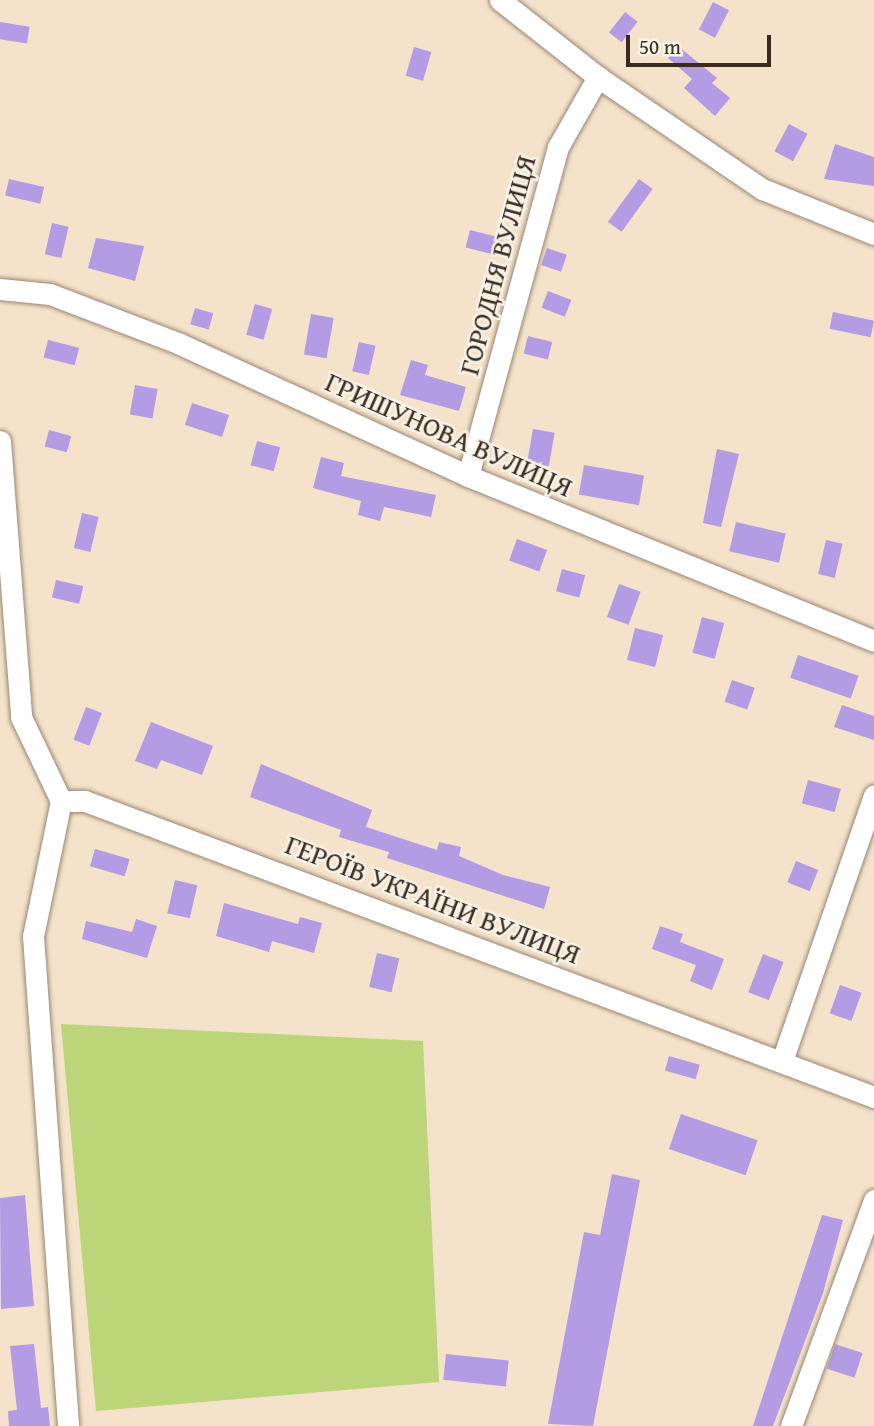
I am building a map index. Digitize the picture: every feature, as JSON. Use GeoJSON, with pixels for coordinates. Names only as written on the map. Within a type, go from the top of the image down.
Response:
{"type":"FeatureCollection","features":[{"type":"Feature","properties":{"kind":"street"},"geometry":{"type":"LineString","coordinates":[[500,0],[598,77],[762,189],[874,234]]}},
{"type":"Feature","properties":{"kind":"street","name":"ГОРОДНЯ ВУЛИЦЯ"},"geometry":{"type":"LineString","coordinates":[[468,476],[558,147],[598,77]]}},
{"type":"Feature","properties":{"kind":"street","name":"ГРИШУНОВА ВУЛИЦЯ"},"geometry":{"type":"LineString","coordinates":[[0,289],[50,294],[180,344],[468,476],[874,641]]}},
{"type":"Feature","properties":{"kind":"street"},"geometry":{"type":"LineString","coordinates":[[0,441],[21,717],[61,801],[33,936],[68,1426]]}},
{"type":"Feature","properties":{"kind":"street"},"geometry":{"type":"LineString","coordinates":[[782,1061],[874,796]]}},
{"type":"Feature","properties":{"kind":"street","name":"ГЕРОЇВ УКРАЇНИ ВУЛИЦЯ"},"geometry":{"type":"LineString","coordinates":[[61,801],[85,801],[874,1097]]}},
{"type":"Feature","properties":{"kind":"street"},"geometry":{"type":"LineString","coordinates":[[791,1426],[874,1200]]}},
{"type":"Feature","properties":{"kind":"green space"},"geometry":{"type":"Polygon","coordinates":[[[61,1024],[423,1041],[439,1382],[96,1411],[61,1024]]]}},
{"type":"Feature","properties":{"kind":"building"},"geometry":{"type":"Polygon","coordinates":[[[713,2],[729,10],[715,38],[699,30],[713,2]]]}},
{"type":"Feature","properties":{"kind":"building"},"geometry":{"type":"Polygon","coordinates":[[[625,12],[638,22],[622,42],[609,32],[625,12]]]}},
{"type":"Feature","properties":{"kind":"building"},"geometry":{"type":"Polygon","coordinates":[[[0,22],[30,27],[27,43],[0,39],[0,22]]]}},
{"type":"Feature","properties":{"kind":"building"},"geometry":{"type":"Polygon","coordinates":[[[678,46],[717,78],[712,83],[730,98],[715,116],[684,88],[692,79],[668,58],[678,46]]]}},
{"type":"Feature","properties":{"kind":"building"},"geometry":{"type":"Polygon","coordinates":[[[414,47],[431,52],[423,81],[406,76],[414,47]]]}},
{"type":"Feature","properties":{"kind":"building"},"geometry":{"type":"Polygon","coordinates":[[[789,124],[808,134],[793,161],[774,151],[789,124]]]}},
{"type":"Feature","properties":{"kind":"building"},"geometry":{"type":"Polygon","coordinates":[[[835,144],[874,157],[874,186],[824,179],[835,144]]]}},
{"type":"Feature","properties":{"kind":"building"},"geometry":{"type":"Polygon","coordinates":[[[9,179],[44,187],[40,204],[5,196],[9,179]]]}},
{"type":"Feature","properties":{"kind":"building"},"geometry":{"type":"Polygon","coordinates":[[[639,179],[653,189],[622,232],[608,222],[639,179]]]}},
{"type":"Feature","properties":{"kind":"building"},"geometry":{"type":"Polygon","coordinates":[[[52,223],[69,227],[61,258],[45,254],[52,223]]]}},
{"type":"Feature","properties":{"kind":"building"},"geometry":{"type":"Polygon","coordinates":[[[470,230],[502,238],[498,255],[466,247],[470,230]]]}},
{"type":"Feature","properties":{"kind":"building"},"geometry":{"type":"Polygon","coordinates":[[[96,238],[144,246],[135,281],[88,268],[96,238]]]}},
{"type":"Feature","properties":{"kind":"building"},"geometry":{"type":"Polygon","coordinates":[[[547,248],[567,255],[561,272],[541,265],[547,248]]]}},
{"type":"Feature","properties":{"kind":"building"},"geometry":{"type":"Polygon","coordinates":[[[548,291],[571,300],[565,317],[542,308],[548,291]]]}},
{"type":"Feature","properties":{"kind":"building"},"geometry":{"type":"Polygon","coordinates":[[[255,304],[272,309],[263,340],[246,335],[255,304]]]}},
{"type":"Feature","properties":{"kind":"building"},"geometry":{"type":"Polygon","coordinates":[[[195,308],[213,313],[209,330],[190,324],[195,308]]]}},
{"type":"Feature","properties":{"kind":"building"},"geometry":{"type":"Polygon","coordinates":[[[833,312],[874,321],[871,337],[829,329],[833,312]]]}},
{"type":"Feature","properties":{"kind":"building"},"geometry":{"type":"Polygon","coordinates":[[[311,314],[334,318],[327,358],[304,354],[311,314]]]}},
{"type":"Feature","properties":{"kind":"building"},"geometry":{"type":"Polygon","coordinates":[[[528,336],[552,342],[548,360],[524,353],[528,336]]]}},
{"type":"Feature","properties":{"kind":"building"},"geometry":{"type":"Polygon","coordinates":[[[48,340],[79,348],[75,365],[44,357],[48,340]]]}},
{"type":"Feature","properties":{"kind":"building"},"geometry":{"type":"Polygon","coordinates":[[[359,342],[376,346],[369,375],[352,371],[359,342]]]}},
{"type":"Feature","properties":{"kind":"building"},"geometry":{"type":"Polygon","coordinates":[[[411,360],[428,365],[425,375],[466,387],[459,411],[400,395],[411,360]]]}},
{"type":"Feature","properties":{"kind":"building"},"geometry":{"type":"Polygon","coordinates":[[[135,385],[158,389],[152,419],[130,415],[135,385]]]}},
{"type":"Feature","properties":{"kind":"building"},"geometry":{"type":"Polygon","coordinates":[[[192,403],[229,415],[222,437],[185,425],[192,403]]]}},
{"type":"Feature","properties":{"kind":"building"},"geometry":{"type":"Polygon","coordinates":[[[533,429],[555,433],[549,466],[527,462],[533,429]]]}},
{"type":"Feature","properties":{"kind":"building"},"geometry":{"type":"Polygon","coordinates":[[[49,430],[71,436],[67,452],[45,446],[49,430]]]}},
{"type":"Feature","properties":{"kind":"building"},"geometry":{"type":"Polygon","coordinates":[[[257,441],[280,447],[274,471],[251,465],[257,441]]]}},
{"type":"Feature","properties":{"kind":"building"},"geometry":{"type":"Polygon","coordinates":[[[717,449],[739,454],[721,527],[703,523],[717,449]]]}},
{"type":"Feature","properties":{"kind":"building"},"geometry":{"type":"Polygon","coordinates":[[[321,457],[344,463],[341,476],[436,495],[431,517],[384,507],[380,521],[358,515],[361,501],[313,488],[321,457]]]}},
{"type":"Feature","properties":{"kind":"building"},"geometry":{"type":"Polygon","coordinates":[[[584,465],[644,476],[639,505],[579,495],[584,465]]]}},
{"type":"Feature","properties":{"kind":"building"},"geometry":{"type":"Polygon","coordinates":[[[82,513],[99,517],[90,552],[74,548],[82,513]]]}},
{"type":"Feature","properties":{"kind":"building"},"geometry":{"type":"Polygon","coordinates":[[[736,522],[786,533],[779,563],[729,551],[736,522]]]}},
{"type":"Feature","properties":{"kind":"building"},"geometry":{"type":"Polygon","coordinates":[[[517,539],[547,550],[539,572],[509,561],[517,539]]]}},
{"type":"Feature","properties":{"kind":"building"},"geometry":{"type":"Polygon","coordinates":[[[826,540],[843,544],[835,578],[818,574],[826,540]]]}},
{"type":"Feature","properties":{"kind":"building"},"geometry":{"type":"Polygon","coordinates":[[[562,569],[585,575],[579,597],[556,591],[562,569]]]}},
{"type":"Feature","properties":{"kind":"building"},"geometry":{"type":"Polygon","coordinates":[[[56,580],[83,586],[79,604],[52,598],[56,580]]]}},
{"type":"Feature","properties":{"kind":"building"},"geometry":{"type":"Polygon","coordinates":[[[619,584],[641,592],[629,625],[607,617],[619,584]]]}},
{"type":"Feature","properties":{"kind":"building"},"geometry":{"type":"Polygon","coordinates":[[[702,617],[724,623],[715,659],[692,653],[702,617]]]}},
{"type":"Feature","properties":{"kind":"building"},"geometry":{"type":"Polygon","coordinates":[[[635,628],[663,635],[655,667],[627,660],[635,628]]]}},
{"type":"Feature","properties":{"kind":"building"},"geometry":{"type":"Polygon","coordinates":[[[798,655],[859,676],[851,699],[790,678],[798,655]]]}},
{"type":"Feature","properties":{"kind":"building"},"geometry":{"type":"Polygon","coordinates":[[[732,680],[755,688],[747,710],[725,702],[732,680]]]}},
{"type":"Feature","properties":{"kind":"building"},"geometry":{"type":"Polygon","coordinates":[[[842,705],[874,716],[874,740],[834,727],[842,705]]]}},
{"type":"Feature","properties":{"kind":"building"},"geometry":{"type":"Polygon","coordinates":[[[86,707],[102,713],[89,746],[73,740],[86,707]]]}},
{"type":"Feature","properties":{"kind":"building"},"geometry":{"type":"Polygon","coordinates":[[[151,722],[213,746],[202,775],[161,760],[157,769],[135,761],[151,722]]]}},
{"type":"Feature","properties":{"kind":"building"},"geometry":{"type":"Polygon","coordinates":[[[261,764],[372,810],[366,827],[437,850],[439,842],[461,847],[459,856],[503,875],[550,887],[544,909],[387,858],[389,852],[339,837],[341,830],[250,797],[261,764]]]}},
{"type":"Feature","properties":{"kind":"building"},"geometry":{"type":"Polygon","coordinates":[[[808,780],[841,789],[835,812],[802,803],[808,780]]]}},
{"type":"Feature","properties":{"kind":"building"},"geometry":{"type":"Polygon","coordinates":[[[95,849],[130,859],[125,876],[90,866],[95,849]]]}},
{"type":"Feature","properties":{"kind":"building"},"geometry":{"type":"Polygon","coordinates":[[[796,861],[818,870],[810,891],[787,882],[796,861]]]}},
{"type":"Feature","properties":{"kind":"building"},"geometry":{"type":"Polygon","coordinates":[[[175,880],[197,885],[190,918],[167,913],[175,880]]]}},
{"type":"Feature","properties":{"kind":"building"},"geometry":{"type":"Polygon","coordinates":[[[224,903],[298,924],[300,917],[322,923],[314,953],[272,941],[269,952],[216,936],[224,903]]]}},
{"type":"Feature","properties":{"kind":"building"},"geometry":{"type":"Polygon","coordinates":[[[136,919],[157,926],[147,958],[82,939],[86,921],[132,932],[136,919]]]}},
{"type":"Feature","properties":{"kind":"building"},"geometry":{"type":"Polygon","coordinates":[[[660,926],[683,934],[680,942],[724,959],[712,990],[690,981],[696,965],[652,949],[660,926]]]}},
{"type":"Feature","properties":{"kind":"building"},"geometry":{"type":"Polygon","coordinates":[[[377,953],[399,958],[392,992],[369,987],[377,953]]]}},
{"type":"Feature","properties":{"kind":"building"},"geometry":{"type":"Polygon","coordinates":[[[763,954],[784,962],[769,1000],[748,992],[763,954]]]}},
{"type":"Feature","properties":{"kind":"building"},"geometry":{"type":"Polygon","coordinates":[[[840,985],[862,993],[851,1021],[830,1013],[840,985]]]}},
{"type":"Feature","properties":{"kind":"building"},"geometry":{"type":"Polygon","coordinates":[[[669,1056],[700,1065],[696,1079],[665,1070],[669,1056]]]}},
{"type":"Feature","properties":{"kind":"building"},"geometry":{"type":"Polygon","coordinates":[[[681,1114],[758,1140],[746,1175],[669,1149],[681,1114]]]}},
{"type":"Feature","properties":{"kind":"building"},"geometry":{"type":"Polygon","coordinates":[[[612,1174],[640,1180],[593,1426],[548,1424],[584,1232],[600,1235],[612,1174]]]}},
{"type":"Feature","properties":{"kind":"building"},"geometry":{"type":"Polygon","coordinates":[[[25,1195],[34,1306],[1,1309],[0,1198],[25,1195]]]}},
{"type":"Feature","properties":{"kind":"building"},"geometry":{"type":"Polygon","coordinates":[[[822,1215],[843,1220],[823,1293],[773,1426],[753,1426],[822,1215]]]}},
{"type":"Feature","properties":{"kind":"building"},"geometry":{"type":"Polygon","coordinates":[[[34,1344],[41,1408],[48,1407],[50,1426],[9,1426],[8,1411],[17,1410],[10,1346],[34,1344]]]}},
{"type":"Feature","properties":{"kind":"building"},"geometry":{"type":"Polygon","coordinates":[[[835,1344],[863,1353],[855,1378],[827,1369],[835,1344]]]}},
{"type":"Feature","properties":{"kind":"building"},"geometry":{"type":"Polygon","coordinates":[[[446,1354],[509,1361],[506,1386],[443,1380],[446,1354]]]}}]}
